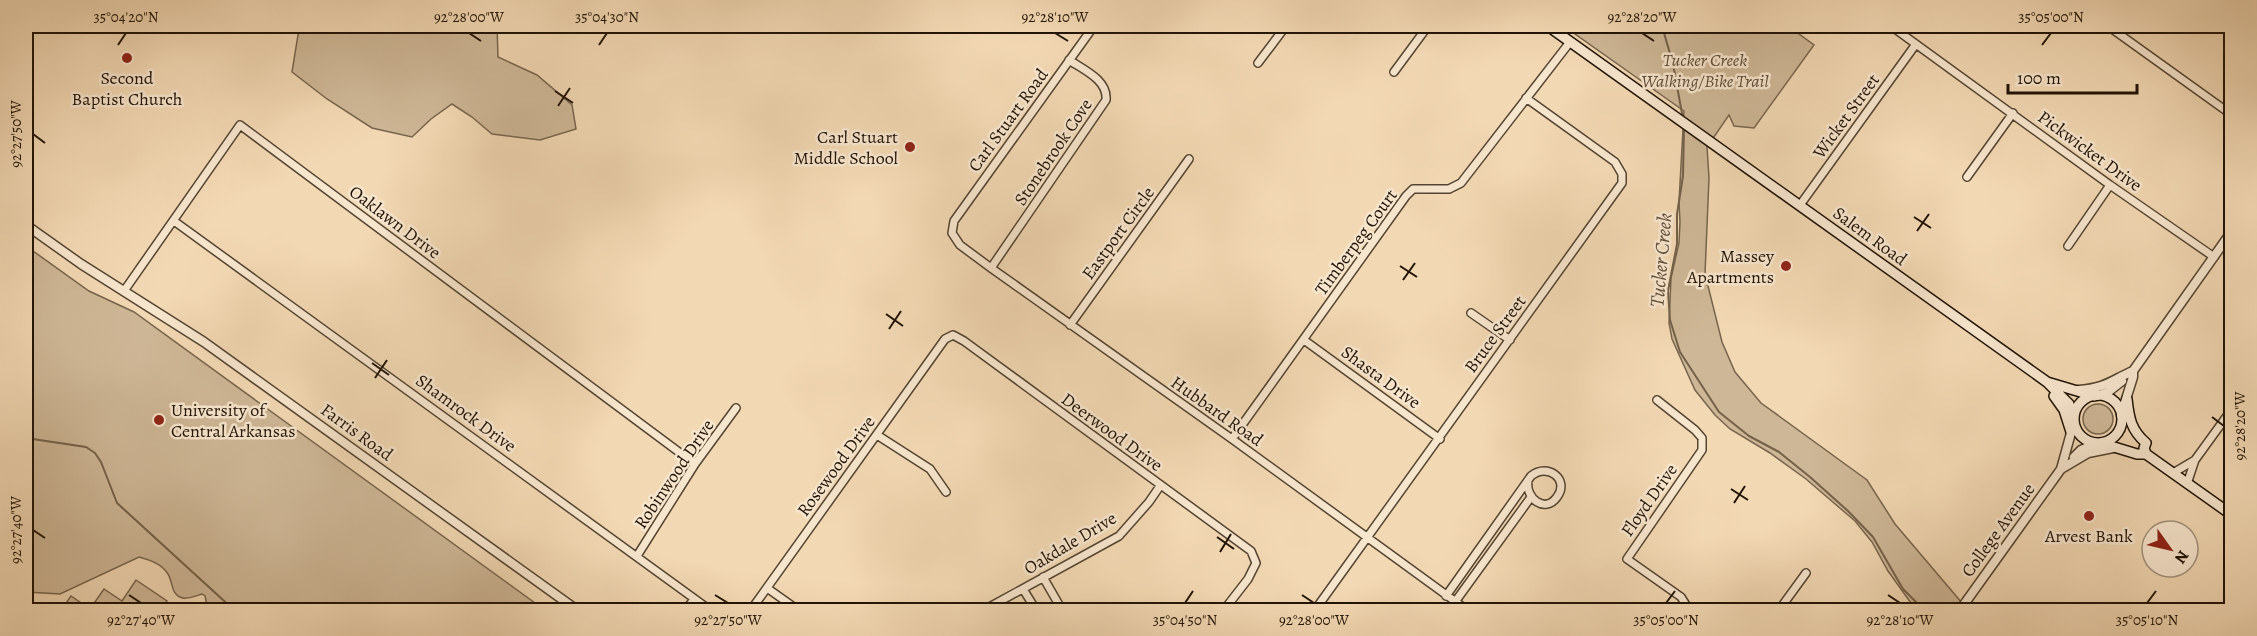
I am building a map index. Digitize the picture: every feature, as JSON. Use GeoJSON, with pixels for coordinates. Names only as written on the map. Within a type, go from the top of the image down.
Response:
{"type":"FeatureCollection","features":[{"type":"Feature","properties":{"kind":"main road","name":"Salem Road"},"geometry":{"type":"LineString","coordinates":[[1548,26],[2050,385],[2069,404],[2074,419]]}},
{"type":"Feature","properties":{"kind":"main road","name":"Salem Road"},"geometry":{"type":"LineString","coordinates":[[2050,385],[2096,396]]}},
{"type":"Feature","properties":{"kind":"main road"},"geometry":{"type":"LineString","coordinates":[[2050,385],[2052,393],[2064,410],[2071,432]]}},
{"type":"Feature","properties":{"kind":"main road"},"geometry":{"type":"LineString","coordinates":[[2145,451],[2113,448],[2087,440],[2080,435],[2074,419],[2081,403],[2096,396],[2106,397],[2114,402],[2128,434],[2145,451],[2173,474],[2232,515]]}},
{"type":"Feature","properties":{"kind":"main road"},"geometry":{"type":"LineString","coordinates":[[2127,399],[2129,421],[2137,435],[2146,443],[2145,451]]}},
{"type":"Feature","properties":{"kind":"main road"},"geometry":{"type":"LineString","coordinates":[[2098,443],[2115,436],[2121,418]]}},
{"type":"Feature","properties":{"kind":"street","name":"Carl Stuart Road"},"geometry":{"type":"LineString","coordinates":[[952,233],[954,221],[1094,26]]}},
{"type":"Feature","properties":{"kind":"street"},"geometry":{"type":"LineString","coordinates":[[1258,63],[1286,26]]}},
{"type":"Feature","properties":{"kind":"street"},"geometry":{"type":"LineString","coordinates":[[1394,72],[1428,26]]}},
{"type":"Feature","properties":{"kind":"street","name":"Pickwicket Drive"},"geometry":{"type":"LineString","coordinates":[[1891,26],[2110,185],[2214,257]]}},
{"type":"Feature","properties":{"kind":"street"},"geometry":{"type":"LineString","coordinates":[[2108,26],[2232,115]]}},
{"type":"Feature","properties":{"kind":"street","name":"Timberpeg Court"},"geometry":{"type":"LineString","coordinates":[[1232,439],[1406,196],[1413,189],[1449,189],[1461,183],[1570,42]]}},
{"type":"Feature","properties":{"kind":"street","name":"Wicket Street"},"geometry":{"type":"LineString","coordinates":[[1800,205],[1916,44]]}},
{"type":"Feature","properties":{"kind":"street","name":"Stonebrook Cove"},"geometry":{"type":"LineString","coordinates":[[991,268],[1106,100],[1107,94],[1101,83],[1070,60]]}},
{"type":"Feature","properties":{"kind":"street","name":"Bruce Street"},"geometry":{"type":"LineString","coordinates":[[1315,610],[1622,183],[1622,174],[1615,162],[1526,98]]}},
{"type":"Feature","properties":{"kind":"street"},"geometry":{"type":"LineString","coordinates":[[1967,177],[2013,113]]}},
{"type":"Feature","properties":{"kind":"street","name":"Oaklawn Drive"},"geometry":{"type":"LineString","coordinates":[[123,291],[240,125],[695,464]]}},
{"type":"Feature","properties":{"kind":"street","name":"Eastport Circle"},"geometry":{"type":"LineString","coordinates":[[1070,325],[1190,159]]}},
{"type":"Feature","properties":{"kind":"street"},"geometry":{"type":"LineString","coordinates":[[2068,246],[2110,185]]}},
{"type":"Feature","properties":{"kind":"street","name":"Shamrock Drive"},"geometry":{"type":"LineString","coordinates":[[174,221],[710,610]]}},
{"type":"Feature","properties":{"kind":"street","name":"Farris Road"},"geometry":{"type":"LineString","coordinates":[[26,225],[81,264],[204,342],[577,610]]}},
{"type":"Feature","properties":{"kind":"street"},"geometry":{"type":"LineString","coordinates":[[2096,396],[2112,389],[2130,372],[2232,231]]}},
{"type":"Feature","properties":{"kind":"street","name":"Hubbard Road"},"geometry":{"type":"LineString","coordinates":[[952,233],[960,245],[991,268],[1467,610]]}},
{"type":"Feature","properties":{"kind":"street"},"geometry":{"type":"LineString","coordinates":[[1471,313],[1510,340]]}},
{"type":"Feature","properties":{"kind":"street","name":"Deerwood Drive"},"geometry":{"type":"LineString","coordinates":[[945,339],[953,335],[964,341],[1251,551],[1256,563],[1248,579],[1224,610]]}},
{"type":"Feature","properties":{"kind":"street","name":"Rosewood Drive"},"geometry":{"type":"LineString","coordinates":[[751,610],[945,339]]}},
{"type":"Feature","properties":{"kind":"street","name":"Shasta Drive"},"geometry":{"type":"LineString","coordinates":[[1304,340],[1440,439]]}},
{"type":"Feature","properties":{"kind":"street"},"geometry":{"type":"LineString","coordinates":[[2075,390],[2098,388],[2130,372]]}},
{"type":"Feature","properties":{"kind":"street"},"geometry":{"type":"LineString","coordinates":[[2121,418],[2127,399],[2130,372]]}},
{"type":"Feature","properties":{"kind":"street","name":"Floyd Drive"},"geometry":{"type":"LineString","coordinates":[[1657,400],[1695,430],[1702,438],[1702,450],[1627,559],[1681,597],[1686,610]]}},
{"type":"Feature","properties":{"kind":"street","name":"Robinwood Drive"},"geometry":{"type":"LineString","coordinates":[[637,556],[695,464],[736,408]]}},
{"type":"Feature","properties":{"kind":"street"},"geometry":{"type":"LineString","coordinates":[[2187,484],[2195,460],[2232,409]]}},
{"type":"Feature","properties":{"kind":"street","name":"College Avenue"},"geometry":{"type":"LineString","coordinates":[[2064,467],[2074,419]]}},
{"type":"Feature","properties":{"kind":"street"},"geometry":{"type":"LineString","coordinates":[[877,435],[930,469],[946,492]]}},
{"type":"Feature","properties":{"kind":"street","name":"College Avenue"},"geometry":{"type":"LineString","coordinates":[[1960,610],[2064,467],[2081,450],[2098,443]]}},
{"type":"Feature","properties":{"kind":"street"},"geometry":{"type":"LineString","coordinates":[[2064,467],[2088,453],[2113,448]]}},
{"type":"Feature","properties":{"kind":"street"},"geometry":{"type":"LineString","coordinates":[[2173,474],[2195,460]]}},
{"type":"Feature","properties":{"kind":"street"},"geometry":{"type":"LineString","coordinates":[[1446,596],[1528,481],[1536,472],[1547,470],[1557,476],[1561,486],[1558,496],[1550,503],[1540,503],[1531,497],[1527,487],[1528,481]]}},
{"type":"Feature","properties":{"kind":"street","name":"Oakdale Drive"},"geometry":{"type":"LineString","coordinates":[[984,610],[1119,536],[1160,486]]}},
{"type":"Feature","properties":{"kind":"street"},"geometry":{"type":"LineString","coordinates":[[1455,602],[1531,497]]}},
{"type":"Feature","properties":{"kind":"street"},"geometry":{"type":"LineString","coordinates":[[1779,610],[1806,573]]}},
{"type":"Feature","properties":{"kind":"street"},"geometry":{"type":"LineString","coordinates":[[1043,577],[1062,610]]}},
{"type":"Feature","properties":{"kind":"street"},"geometry":{"type":"LineString","coordinates":[[767,588],[798,610]]}},
{"type":"Feature","properties":{"kind":"street"},"geometry":{"type":"LineString","coordinates":[[1023,589],[1035,610]]}},
{"type":"Feature","properties":{"kind":"street"},"geometry":{"type":"LineString","coordinates":[[686,610],[694,598]]}},
{"type":"Feature","properties":{"kind":"green space"},"geometry":{"type":"Polygon","coordinates":[[[302,26],[497,26],[498,57],[537,75],[572,105],[576,129],[540,140],[492,134],[452,104],[412,137],[372,128],[327,99],[292,72],[298,35],[302,26]]]}},
{"type":"Feature","properties":{"kind":"green space","name":"Tucker Creek Walking/Bike Trail"},"geometry":{"type":"Polygon","coordinates":[[[1570,26],[1788,26],[1814,45],[1754,128],[1734,126],[1729,115],[1707,147],[1709,178],[1705,274],[1722,342],[1735,372],[1761,403],[1867,480],[1895,524],[1968,610],[1916,610],[1888,571],[1872,542],[1855,521],[1806,479],[1770,453],[1730,429],[1715,415],[1695,390],[1672,339],[1669,323],[1671,278],[1679,243],[1684,111],[1568,29],[1570,26]]]}},
{"type":"Feature","properties":{"kind":"green space","name":"University of Central Arkansas"},"geometry":{"type":"Polygon","coordinates":[[[26,246],[89,291],[134,312],[535,603],[540,610],[208,610],[205,596],[202,594],[187,598],[179,597],[174,592],[168,574],[159,565],[139,557],[60,594],[26,592],[26,246]]]}},
{"type":"Feature","properties":{"kind":"green space"},"geometry":{"type":"Polygon","coordinates":[[[2098,404],[2109,408],[2113,419],[2109,430],[2098,434],[2087,430],[2083,419],[2087,408],[2098,404]]]}},
{"type":"Feature","properties":{"kind":"green space"},"geometry":{"type":"Polygon","coordinates":[[[136,580],[167,601],[160,610],[61,610],[71,596],[90,609],[104,589],[122,601],[136,580]]]}},
{"type":"Feature","properties":{"kind":"waterway","name":"Tucker Creek"},"geometry":{"type":"LineString","coordinates":[[1662,26],[1673,64],[1683,119]]}},
{"type":"Feature","properties":{"kind":"waterway","name":"Tucker Creek"},"geometry":{"type":"LineString","coordinates":[[1684,128],[1683,176],[1677,214],[1677,244],[1668,291],[1670,320],[1680,352],[1719,412],[1749,436],[1779,452],[1810,477],[1873,537],[1903,589],[1924,610]]}},
{"type":"Feature","properties":{"kind":"waterway"},"geometry":{"type":"LineString","coordinates":[[26,438],[86,447],[95,453],[101,462],[117,503],[234,610]]}},
{"type":"Feature","properties":{"kind":"place","name":"Second Baptist Church"},"geometry":{"type":"Point","coordinates":[127,58]}},
{"type":"Feature","properties":{"kind":"place","name":"Carl Stuart Middle School"},"geometry":{"type":"Point","coordinates":[910,147]}},
{"type":"Feature","properties":{"kind":"place","name":"Massey Apartments"},"geometry":{"type":"Point","coordinates":[1786,266]}},
{"type":"Feature","properties":{"kind":"place","name":"University of Central Arkansas"},"geometry":{"type":"Point","coordinates":[159,420]}},
{"type":"Feature","properties":{"kind":"place","name":"Arvest Bank"},"geometry":{"type":"Point","coordinates":[2089,516]}}]}
